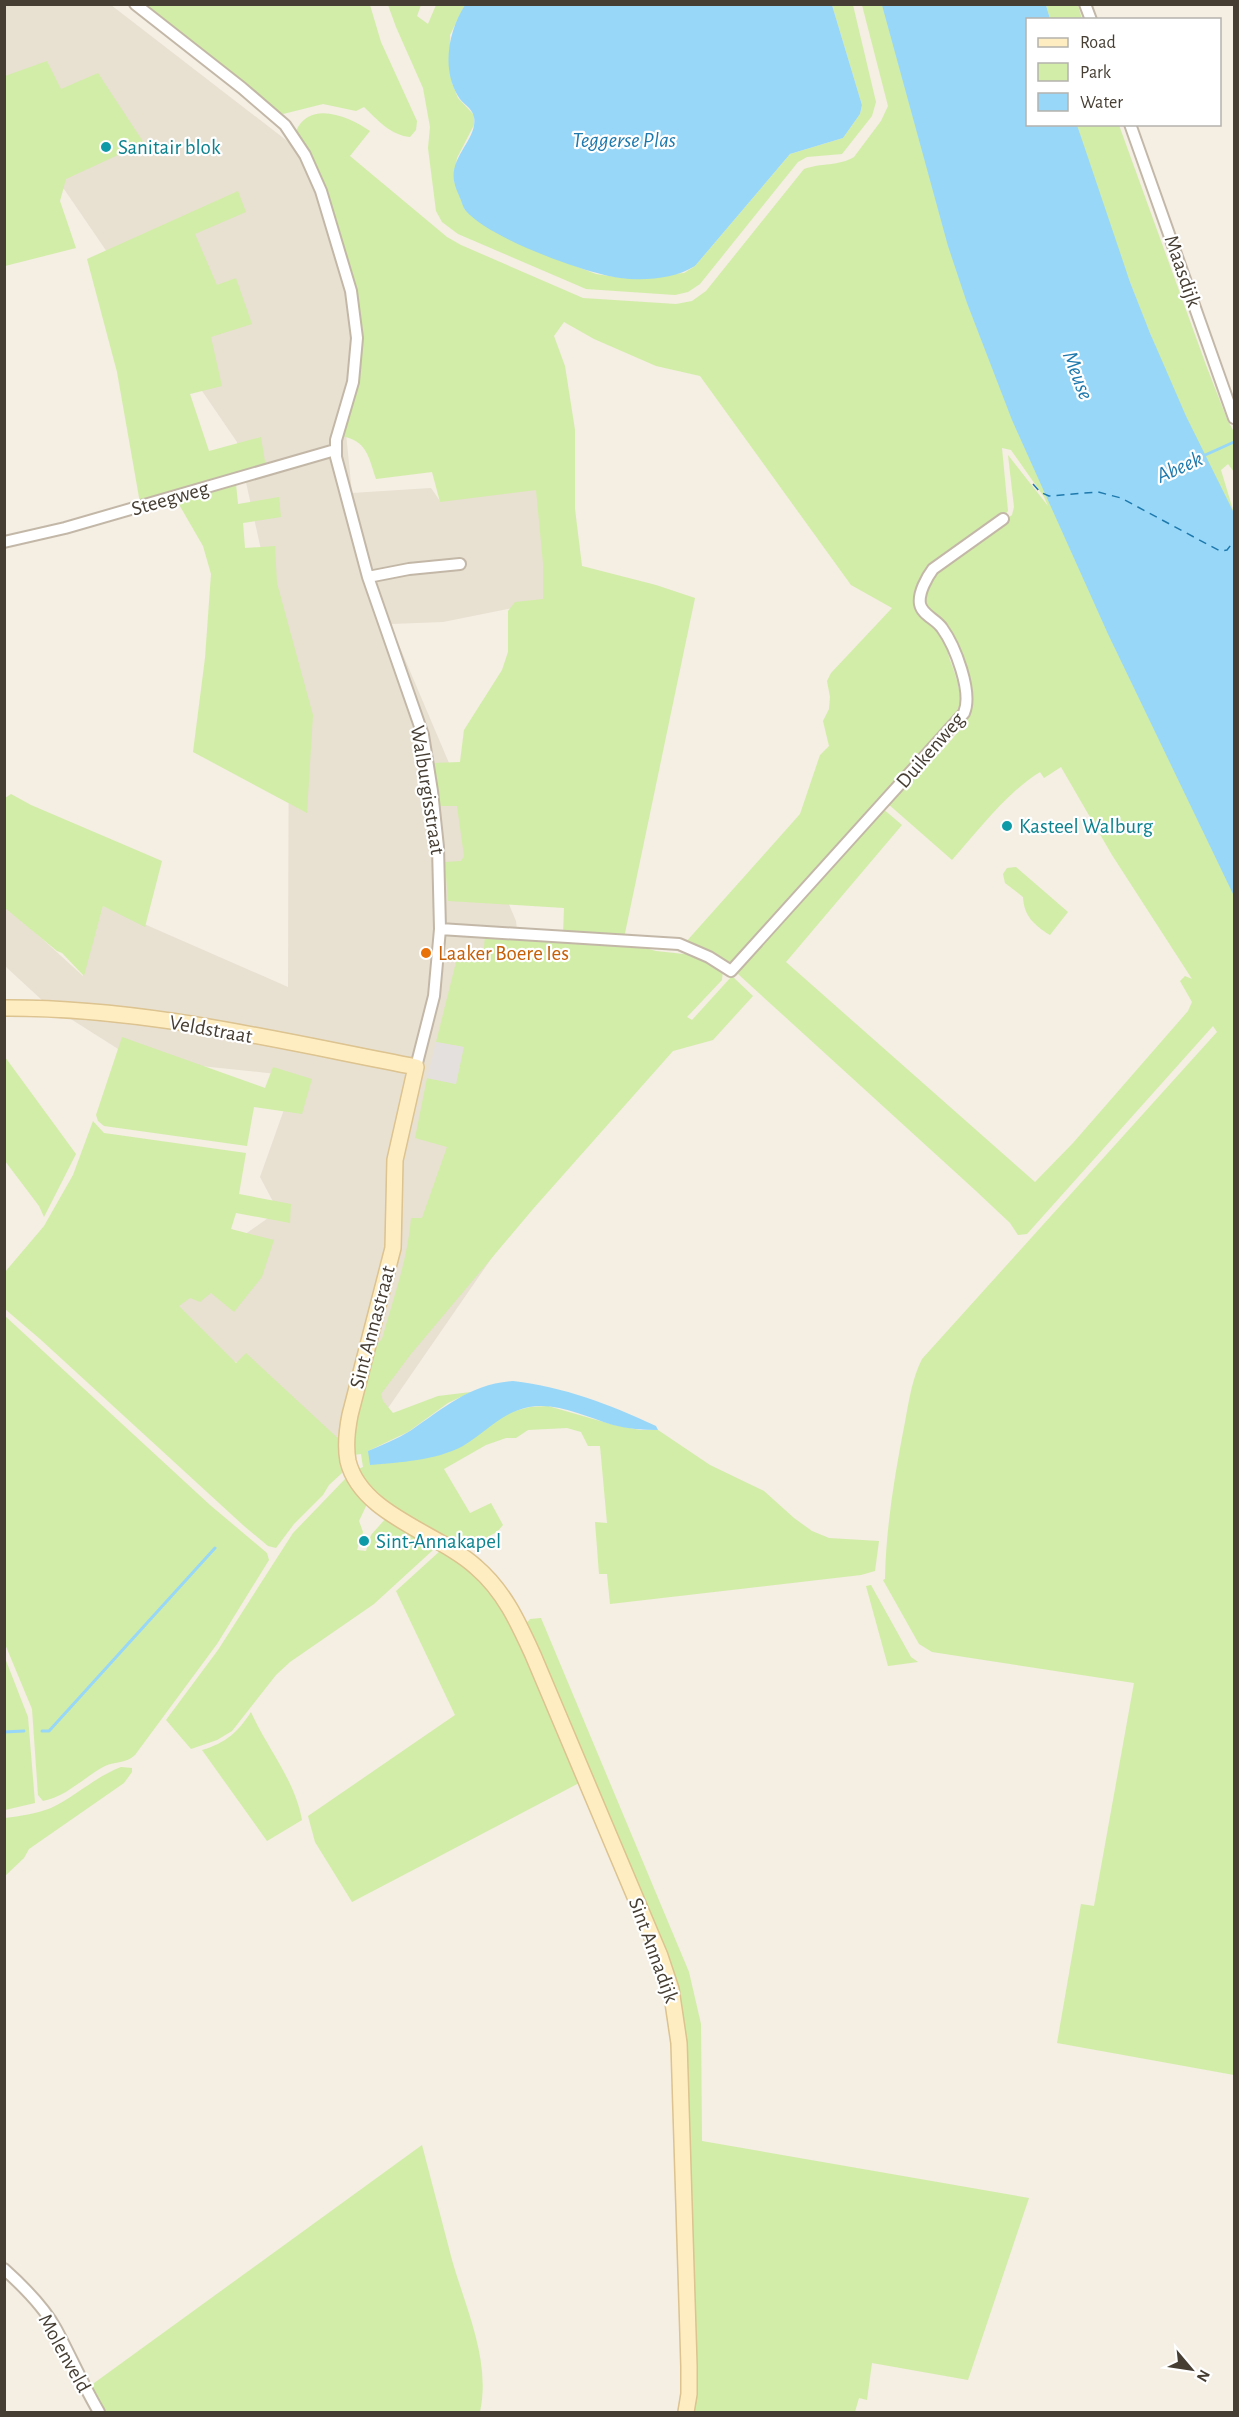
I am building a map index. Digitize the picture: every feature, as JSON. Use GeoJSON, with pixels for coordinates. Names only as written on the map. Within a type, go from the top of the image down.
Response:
{"type":"FeatureCollection","features":[{"type":"Feature","properties":{"kind":"street"},"geometry":{"type":"LineString","coordinates":[[135,4],[242,88],[285,125],[305,155],[321,191],[351,291],[355,317],[355,369],[335,450]]}},
{"type":"Feature","properties":{"kind":"street","name":"Maasdijk"},"geometry":{"type":"LineString","coordinates":[[1131,126],[1234,418]]}},
{"type":"Feature","properties":{"kind":"street","name":"Steegweg"},"geometry":{"type":"LineString","coordinates":[[4,542],[126,511],[335,450]]}},
{"type":"Feature","properties":{"kind":"street","name":"Walburgisstraat"},"geometry":{"type":"LineString","coordinates":[[335,450],[368,577],[423,735],[438,847],[440,929],[434,996],[416,1067]]}},
{"type":"Feature","properties":{"kind":"street","name":"Duikenweg"},"geometry":{"type":"LineString","coordinates":[[440,929],[679,945],[701,953],[731,971],[964,713],[966,692],[960,667],[943,628],[923,610],[921,598],[933,569],[1003,519]]}},
{"type":"Feature","properties":{"kind":"street"},"geometry":{"type":"LineString","coordinates":[[368,577],[409,569],[460,564]]}},
{"type":"Feature","properties":{"kind":"street","name":"Veldstraat"},"geometry":{"type":"LineString","coordinates":[[4,1008],[48,1008],[194,1024],[416,1067]]}},
{"type":"Feature","properties":{"kind":"street","name":"Sint Annastraat"},"geometry":{"type":"LineString","coordinates":[[416,1067],[395,1160],[393,1248],[382,1298],[354,1395],[346,1440],[352,1471],[368,1495],[396,1516],[442,1542]]}},
{"type":"Feature","properties":{"kind":"street","name":"Sint Annadijk"},"geometry":{"type":"LineString","coordinates":[[442,1542],[466,1558],[484,1574],[518,1622],[660,1956],[671,1989],[679,2043],[682,2103],[689,2366],[689,2394],[686,2412]]}},
{"type":"Feature","properties":{"kind":"street","name":"Molenveld"},"geometry":{"type":"LineString","coordinates":[[4,2269],[29,2294],[55,2327],[80,2380],[99,2412]]}},
{"type":"Feature","properties":{"kind":"shaded area"},"geometry":{"type":"Polygon","coordinates":[[[5,5],[111,5],[295,147],[312,180],[326,219],[347,296],[353,348],[343,404],[352,493],[431,488],[440,501],[537,488],[547,601],[443,622],[390,624],[516,921],[529,1037],[540,1188],[348,1466],[251,1365],[217,1358],[154,1299],[278,1211],[260,1177],[296,1076],[134,1059],[44,1002],[5,966],[5,905],[83,976],[103,906],[288,987],[289,675],[237,442],[64,189],[5,202],[5,5]]]}},
{"type":"Feature","properties":{"kind":"shaded area"},"geometry":{"type":"Polygon","coordinates":[[[436,1042],[464,1047],[456,1084],[427,1078],[436,1042]]]}},
{"type":"Feature","properties":{"kind":"green space"},"geometry":{"type":"Polygon","coordinates":[[[144,5],[370,5],[381,42],[417,121],[416,130],[410,137],[396,133],[364,107],[356,111],[323,104],[283,114],[275,111],[144,5]]]}},
{"type":"Feature","properties":{"kind":"green space"},"geometry":{"type":"Polygon","coordinates":[[[388,5],[421,5],[417,16],[428,24],[436,5],[465,5],[450,35],[452,83],[458,98],[474,115],[474,125],[457,158],[454,181],[465,210],[531,249],[596,274],[622,278],[684,273],[695,266],[790,154],[843,138],[860,114],[862,105],[832,5],[853,5],[876,102],[872,116],[842,154],[807,157],[798,162],[700,284],[688,292],[675,295],[586,289],[458,234],[442,222],[436,211],[428,148],[430,127],[423,88],[388,5]]]}},
{"type":"Feature","properties":{"kind":"green space"},"geometry":{"type":"Polygon","coordinates":[[[862,5],[954,5],[951,32],[1010,173],[1058,314],[1118,448],[1187,592],[1234,647],[1234,2075],[1057,2043],[1081,1904],[1094,1906],[1134,1683],[932,1652],[919,1644],[883,1580],[885,1579],[889,1519],[898,1461],[911,1390],[922,1359],[1217,1032],[1213,1026],[1027,1234],[1018,1235],[1010,1223],[976,1191],[738,974],[740,967],[882,808],[902,825],[786,962],[1035,1182],[1073,1143],[1188,1011],[1192,1002],[1180,981],[1185,976],[1192,979],[1112,855],[1061,767],[1044,778],[1040,772],[1016,790],[952,860],[887,803],[954,737],[968,715],[970,706],[965,670],[955,647],[946,628],[923,606],[923,596],[928,581],[937,568],[1012,515],[1014,507],[1008,455],[1048,506],[1044,497],[1011,450],[1002,448],[1008,511],[988,528],[939,560],[924,580],[918,599],[921,610],[940,630],[956,678],[960,703],[953,723],[922,754],[733,963],[726,966],[685,943],[800,814],[820,755],[829,746],[823,721],[829,709],[830,697],[827,681],[831,673],[892,608],[851,585],[700,376],[656,366],[594,339],[564,322],[554,336],[565,366],[575,430],[575,509],[582,566],[656,585],[695,598],[624,938],[563,934],[564,908],[448,901],[445,862],[461,861],[464,856],[457,806],[439,806],[432,763],[460,762],[464,730],[502,670],[508,652],[508,611],[515,602],[543,599],[543,563],[536,490],[440,502],[432,472],[376,479],[369,457],[362,446],[350,438],[341,436],[358,372],[359,316],[328,194],[320,173],[296,131],[302,121],[320,113],[331,114],[341,116],[370,131],[350,156],[447,237],[461,245],[583,298],[676,304],[692,301],[706,291],[804,169],[843,162],[854,157],[881,121],[888,106],[862,5]]]}},
{"type":"Feature","properties":{"kind":"green space"},"geometry":{"type":"Polygon","coordinates":[[[1046,5],[1078,5],[1082,18],[1050,18],[1046,5]]]}},
{"type":"Feature","properties":{"kind":"green space"},"geometry":{"type":"Polygon","coordinates":[[[47,61],[61,89],[98,73],[144,143],[66,179],[60,201],[76,248],[5,266],[5,76],[47,61]]]}},
{"type":"Feature","properties":{"kind":"green space"},"geometry":{"type":"Polygon","coordinates":[[[1077,126],[1119,126],[1206,365],[1234,432],[1234,472],[1228,464],[1221,470],[1234,513],[1166,371],[1127,274],[1077,126]]]}},
{"type":"Feature","properties":{"kind":"green space"},"geometry":{"type":"Polygon","coordinates":[[[238,191],[246,212],[195,234],[217,285],[236,278],[252,324],[211,337],[222,386],[190,394],[209,451],[261,437],[266,468],[140,503],[117,372],[87,259],[238,191]]]}},
{"type":"Feature","properties":{"kind":"green space"},"geometry":{"type":"Polygon","coordinates":[[[236,484],[238,504],[279,497],[281,517],[243,523],[245,548],[275,546],[277,583],[313,715],[307,813],[193,752],[205,658],[211,574],[203,546],[177,501],[236,484]]]}},
{"type":"Feature","properties":{"kind":"green space"},"geometry":{"type":"Polygon","coordinates":[[[11,794],[31,805],[162,861],[145,927],[103,906],[84,976],[62,953],[5,908],[5,798],[11,794]]]}},
{"type":"Feature","properties":{"kind":"green space"},"geometry":{"type":"Polygon","coordinates":[[[1016,867],[1068,912],[1050,935],[1039,928],[1028,915],[1023,897],[1005,883],[1003,874],[1007,868],[1016,867]]]}},
{"type":"Feature","properties":{"kind":"green space"},"geometry":{"type":"Polygon","coordinates":[[[485,934],[630,944],[656,951],[693,955],[723,970],[722,980],[687,1017],[692,1020],[732,976],[753,996],[713,1040],[673,1051],[533,1209],[411,1354],[381,1394],[383,1401],[393,1413],[438,1396],[471,1392],[448,1403],[408,1432],[368,1451],[464,1445],[507,1413],[530,1407],[548,1406],[614,1425],[640,1430],[658,1430],[710,1465],[764,1491],[812,1531],[829,1538],[879,1541],[875,1571],[861,1575],[610,1604],[607,1574],[599,1574],[595,1522],[607,1523],[600,1446],[588,1446],[581,1432],[567,1428],[528,1430],[516,1438],[506,1438],[486,1445],[444,1469],[470,1513],[491,1503],[503,1525],[497,1532],[462,1550],[403,1517],[376,1496],[366,1483],[358,1469],[363,1467],[361,1454],[354,1455],[354,1428],[375,1346],[382,1339],[400,1279],[411,1218],[422,1218],[447,1147],[415,1138],[427,1078],[456,1084],[463,1047],[436,1042],[456,962],[483,961],[485,934]]]}},
{"type":"Feature","properties":{"kind":"green space"},"geometry":{"type":"Polygon","coordinates":[[[122,1037],[265,1088],[273,1067],[312,1079],[302,1114],[254,1107],[247,1146],[104,1126],[98,1121],[96,1115],[122,1037]]]}},
{"type":"Feature","properties":{"kind":"green space"},"geometry":{"type":"Polygon","coordinates":[[[5,1057],[76,1154],[44,1217],[39,1206],[5,1161],[5,1057]]]}},
{"type":"Feature","properties":{"kind":"green space"},"geometry":{"type":"Polygon","coordinates":[[[93,1121],[104,1133],[246,1153],[239,1194],[291,1204],[290,1223],[236,1213],[231,1229],[274,1240],[262,1277],[234,1312],[211,1293],[200,1302],[190,1298],[179,1306],[236,1363],[246,1353],[342,1442],[344,1469],[342,1473],[294,1524],[276,1548],[268,1546],[244,1526],[5,1309],[5,1272],[44,1226],[73,1175],[93,1121]]]}},
{"type":"Feature","properties":{"kind":"green space"},"geometry":{"type":"Polygon","coordinates":[[[5,1316],[210,1505],[267,1553],[269,1560],[217,1644],[135,1755],[128,1760],[109,1764],[97,1770],[67,1791],[43,1801],[38,1795],[32,1709],[5,1644],[5,1316]]]}},
{"type":"Feature","properties":{"kind":"green space"},"geometry":{"type":"Polygon","coordinates":[[[346,1478],[367,1504],[359,1521],[363,1532],[357,1550],[366,1551],[371,1535],[387,1517],[433,1547],[433,1550],[374,1604],[290,1662],[276,1675],[232,1731],[217,1740],[191,1749],[166,1720],[218,1650],[293,1533],[346,1478]]]}},
{"type":"Feature","properties":{"kind":"green space"},"geometry":{"type":"Polygon","coordinates":[[[441,1550],[465,1563],[506,1610],[581,1782],[352,1902],[315,1842],[308,1816],[455,1715],[396,1591],[441,1550]]]}},
{"type":"Feature","properties":{"kind":"green space"},"geometry":{"type":"Polygon","coordinates":[[[871,1585],[911,1657],[918,1662],[888,1666],[866,1586],[871,1585]]]}},
{"type":"Feature","properties":{"kind":"green space"},"geometry":{"type":"Polygon","coordinates":[[[541,1618],[689,1972],[701,2024],[702,2141],[1029,2198],[968,2380],[872,2363],[867,2400],[859,2398],[855,2412],[690,2412],[689,2181],[682,2008],[677,1987],[525,1625],[530,1619],[541,1618]]]}},
{"type":"Feature","properties":{"kind":"green space"},"geometry":{"type":"Polygon","coordinates":[[[5,1658],[28,1717],[35,1803],[5,1810],[5,1658]]]}},
{"type":"Feature","properties":{"kind":"green space"},"geometry":{"type":"Polygon","coordinates":[[[251,1712],[287,1778],[302,1820],[267,1841],[202,1750],[231,1736],[251,1712]]]}},
{"type":"Feature","properties":{"kind":"green space"},"geometry":{"type":"Polygon","coordinates":[[[121,1767],[132,1768],[132,1772],[124,1783],[29,1849],[24,1858],[5,1876],[5,1818],[51,1808],[121,1767]]]}},
{"type":"Feature","properties":{"kind":"green space"},"geometry":{"type":"Polygon","coordinates":[[[422,2145],[452,2260],[480,2354],[483,2393],[480,2412],[106,2412],[90,2386],[422,2145]]]}},
{"type":"Feature","properties":{"kind":"water","name":"Teggerse Plas"},"geometry":{"type":"Polygon","coordinates":[[[465,5],[832,5],[862,105],[860,114],[843,138],[790,154],[695,266],[678,274],[649,279],[604,275],[562,262],[515,243],[478,221],[464,208],[455,185],[454,172],[456,163],[472,132],[474,117],[460,99],[453,85],[449,49],[459,15],[465,5]]]}},
{"type":"Feature","properties":{"kind":"water","name":"Meuse"},"geometry":{"type":"Polygon","coordinates":[[[882,5],[1046,5],[1050,18],[1026,18],[1026,126],[1077,126],[1130,282],[1150,333],[1186,416],[1234,513],[1234,896],[1108,634],[1012,420],[967,303],[948,246],[882,5]]]}},
{"type":"Feature","properties":{"kind":"water"},"geometry":{"type":"Polygon","coordinates":[[[513,1381],[550,1387],[604,1404],[656,1426],[658,1430],[619,1426],[561,1408],[529,1407],[502,1418],[472,1441],[452,1451],[417,1460],[370,1465],[368,1451],[405,1434],[458,1398],[484,1387],[513,1381]]]}},
{"type":"Feature","properties":{"kind":"waterway","name":"Abeek"},"geometry":{"type":"LineString","coordinates":[[1203,456],[1234,442]]}},
{"type":"Feature","properties":{"kind":"waterway"},"geometry":{"type":"LineString","coordinates":[[42,1731],[49,1731],[215,1548]]}},
{"type":"Feature","properties":{"kind":"waterway"},"geometry":{"type":"LineString","coordinates":[[4,1732],[24,1731]]}},
{"type":"Feature","properties":{"kind":"ferry route"},"geometry":{"type":"LineString","coordinates":[[1033,484],[1040,492],[1049,496],[1098,492],[1121,498],[1220,551],[1227,550],[1234,541]]}},
{"type":"Feature","properties":{"kind":"place","name":"Sanitair blok"},"geometry":{"type":"Point","coordinates":[106,147]}},
{"type":"Feature","properties":{"kind":"place","name":"Kasteel Walburg"},"geometry":{"type":"Point","coordinates":[1007,826]}},
{"type":"Feature","properties":{"kind":"place","name":"Laaker Boere Ies"},"geometry":{"type":"Point","coordinates":[426,953]}},
{"type":"Feature","properties":{"kind":"place","name":"Sint-Annakapel"},"geometry":{"type":"Point","coordinates":[364,1541]}}]}
